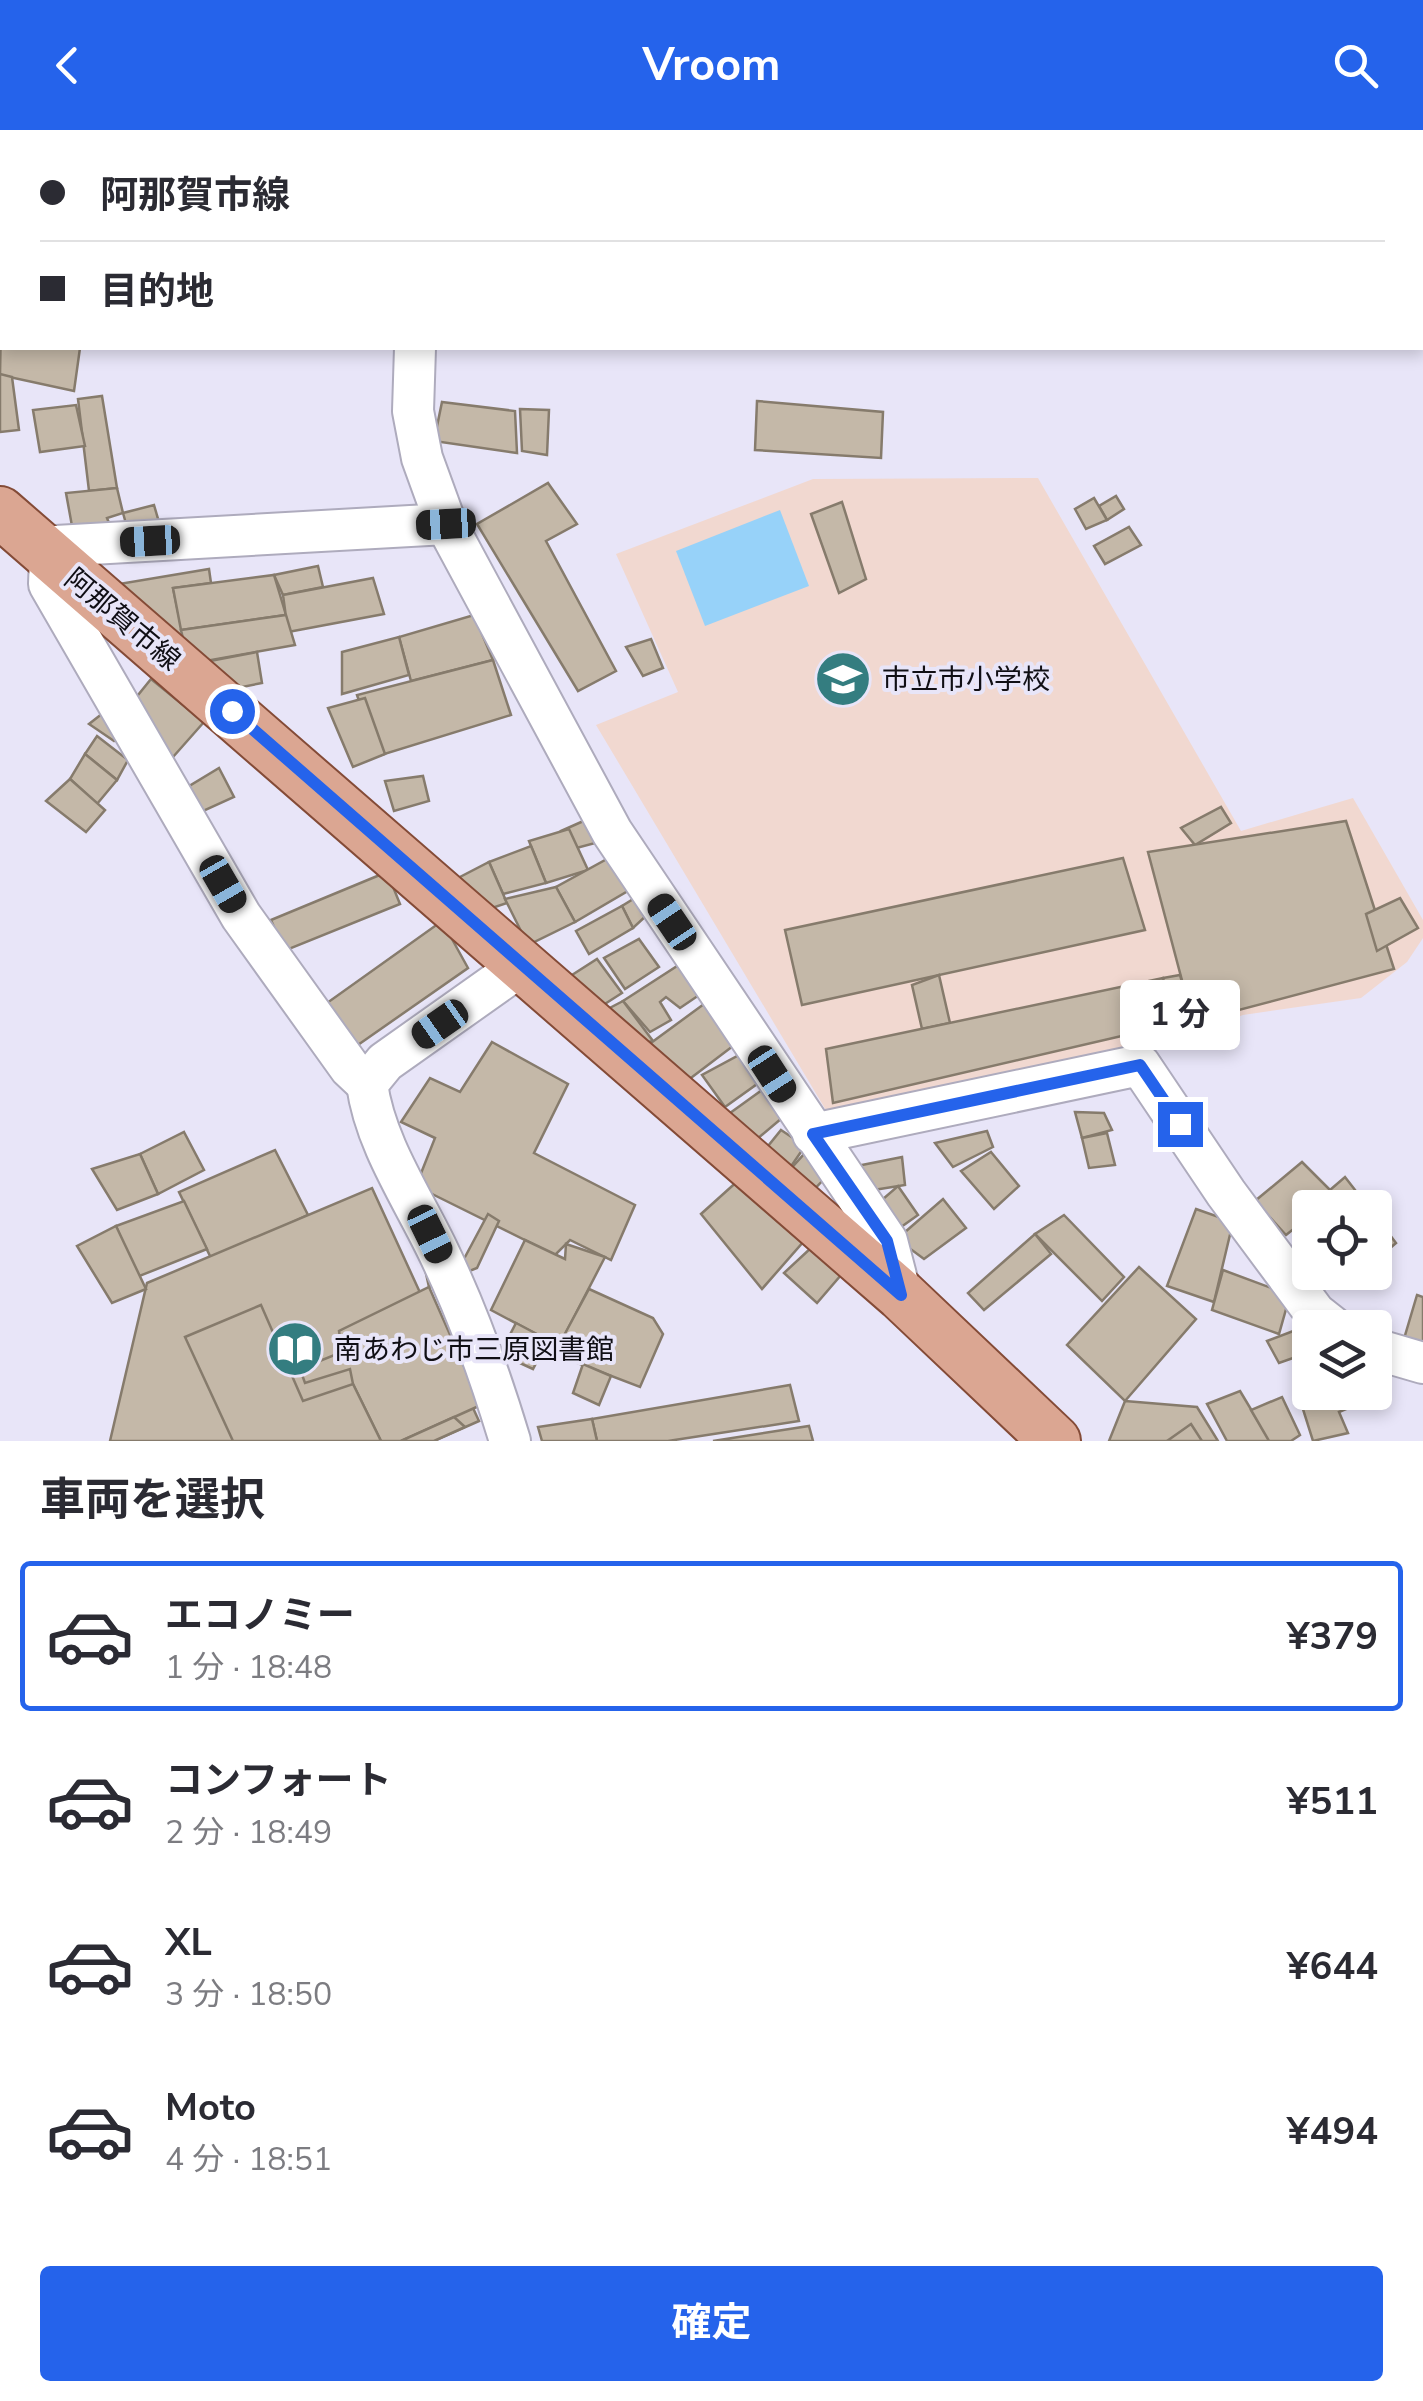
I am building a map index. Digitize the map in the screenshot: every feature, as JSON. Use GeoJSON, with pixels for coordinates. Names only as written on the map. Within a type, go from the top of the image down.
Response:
{"type":"FeatureCollection","features":[{"type":"Feature","properties":{"kind":"main road","name":"阿那賀市線"},"geometry":{"type":"LineString","coordinates":[[0,512],[901,1295],[1054,1441]]}},
{"type":"Feature","properties":{"kind":"street"},"geometry":{"type":"LineString","coordinates":[[415,350],[414,411],[422,458],[446,524],[612,832],[887,1241],[901,1295]]}},
{"type":"Feature","properties":{"kind":"street"},"geometry":{"type":"LineString","coordinates":[[446,524],[44,553],[49,584],[241,916],[350,1068],[367,1084],[371,1114],[442,1259],[510,1441]]}},
{"type":"Feature","properties":{"kind":"street"},"geometry":{"type":"LineString","coordinates":[[367,1084],[385,1062],[522,965]]}},
{"type":"Feature","properties":{"kind":"street"},"geometry":{"type":"LineString","coordinates":[[813,1134],[1140,1065],[1226,1193],[1313,1310]]}},
{"type":"Feature","properties":{"kind":"street"},"geometry":{"type":"LineString","coordinates":[[1392,1354],[1423,1363]]}},
{"type":"Feature","properties":{"kind":"shaded area"},"geometry":{"type":"Polygon","coordinates":[[[1038,478],[1241,831],[1353,798],[1423,920],[1423,938],[1407,962],[1361,998],[1243,1015],[1127,1059],[833,1122],[596,725],[678,692],[616,554],[813,479],[1038,478]]]}},
{"type":"Feature","properties":{"kind":"water"},"geometry":{"type":"Polygon","coordinates":[[[780,510],[809,586],[705,626],[676,551],[780,510]]]}},
{"type":"Feature","properties":{"kind":"building"},"geometry":{"type":"Polygon","coordinates":[[[0,350],[80,350],[74,391],[0,375],[0,350]]]}},
{"type":"Feature","properties":{"kind":"building"},"geometry":{"type":"Polygon","coordinates":[[[0,374],[12,377],[19,430],[0,432],[0,374]]]}},
{"type":"Feature","properties":{"kind":"building"},"geometry":{"type":"Polygon","coordinates":[[[102,396],[117,488],[89,491],[78,399],[102,396]]]}},
{"type":"Feature","properties":{"kind":"building"},"geometry":{"type":"Polygon","coordinates":[[[757,401],[883,412],[881,458],[755,450],[757,401]]]}},
{"type":"Feature","properties":{"kind":"building"},"geometry":{"type":"Polygon","coordinates":[[[442,402],[515,411],[517,453],[434,441],[442,402]]]}},
{"type":"Feature","properties":{"kind":"building"},"geometry":{"type":"Polygon","coordinates":[[[76,405],[85,446],[40,452],[33,410],[76,405]]]}},
{"type":"Feature","properties":{"kind":"building"},"geometry":{"type":"Polygon","coordinates":[[[520,409],[549,410],[547,455],[522,451],[520,409]]]}},
{"type":"Feature","properties":{"kind":"building"},"geometry":{"type":"Polygon","coordinates":[[[548,483],[577,524],[546,541],[616,671],[578,691],[477,524],[548,483]]]}},
{"type":"Feature","properties":{"kind":"building"},"geometry":{"type":"Polygon","coordinates":[[[117,488],[123,513],[107,518],[111,528],[74,537],[66,493],[117,488]]]}},
{"type":"Feature","properties":{"kind":"building"},"geometry":{"type":"Polygon","coordinates":[[[1116,496],[1124,509],[1107,520],[1099,506],[1116,496]]]}},
{"type":"Feature","properties":{"kind":"building"},"geometry":{"type":"Polygon","coordinates":[[[1094,498],[1107,520],[1086,529],[1075,509],[1094,498]]]}},
{"type":"Feature","properties":{"kind":"building"},"geometry":{"type":"Polygon","coordinates":[[[842,502],[866,579],[839,593],[811,514],[842,502]]]}},
{"type":"Feature","properties":{"kind":"building"},"geometry":{"type":"Polygon","coordinates":[[[154,505],[165,543],[134,552],[123,513],[154,505]]]}},
{"type":"Feature","properties":{"kind":"building"},"geometry":{"type":"Polygon","coordinates":[[[1129,527],[1141,545],[1105,564],[1094,546],[1129,527]]]}},
{"type":"Feature","properties":{"kind":"building"},"geometry":{"type":"Polygon","coordinates":[[[318,566],[323,587],[283,595],[274,575],[318,566]]]}},
{"type":"Feature","properties":{"kind":"building"},"geometry":{"type":"Polygon","coordinates":[[[209,569],[211,583],[173,588],[189,664],[107,586],[209,569]]]}},
{"type":"Feature","properties":{"kind":"building"},"geometry":{"type":"Polygon","coordinates":[[[274,575],[286,615],[181,630],[173,588],[274,575]]]}},
{"type":"Feature","properties":{"kind":"building"},"geometry":{"type":"Polygon","coordinates":[[[373,578],[384,614],[288,632],[283,595],[373,578]]]}},
{"type":"Feature","properties":{"kind":"building"},"geometry":{"type":"Polygon","coordinates":[[[286,615],[295,645],[189,664],[181,630],[286,615]]]}},
{"type":"Feature","properties":{"kind":"building"},"geometry":{"type":"Polygon","coordinates":[[[474,615],[493,660],[411,681],[399,637],[474,615]]]}},
{"type":"Feature","properties":{"kind":"building"},"geometry":{"type":"Polygon","coordinates":[[[399,637],[409,675],[342,694],[342,652],[399,637]]]}},
{"type":"Feature","properties":{"kind":"building"},"geometry":{"type":"Polygon","coordinates":[[[651,639],[663,668],[643,676],[626,647],[651,639]]]}},
{"type":"Feature","properties":{"kind":"building"},"geometry":{"type":"Polygon","coordinates":[[[257,652],[262,683],[217,692],[210,661],[257,652]]]}},
{"type":"Feature","properties":{"kind":"building"},"geometry":{"type":"Polygon","coordinates":[[[493,660],[511,715],[378,756],[357,695],[493,660]]]}},
{"type":"Feature","properties":{"kind":"building"},"geometry":{"type":"Polygon","coordinates":[[[151,679],[204,722],[173,757],[126,710],[151,679]]]}},
{"type":"Feature","properties":{"kind":"building"},"geometry":{"type":"Polygon","coordinates":[[[365,698],[385,754],[353,767],[328,708],[365,698]]]}},
{"type":"Feature","properties":{"kind":"building"},"geometry":{"type":"Polygon","coordinates":[[[112,706],[128,730],[114,741],[89,724],[112,706]]]}},
{"type":"Feature","properties":{"kind":"building"},"geometry":{"type":"Polygon","coordinates":[[[97,736],[128,760],[117,780],[85,754],[97,736]]]}},
{"type":"Feature","properties":{"kind":"building"},"geometry":{"type":"Polygon","coordinates":[[[85,754],[117,780],[97,804],[70,779],[85,754]]]}},
{"type":"Feature","properties":{"kind":"building"},"geometry":{"type":"Polygon","coordinates":[[[219,768],[234,797],[201,812],[186,788],[219,768]]]}},
{"type":"Feature","properties":{"kind":"building"},"geometry":{"type":"Polygon","coordinates":[[[423,776],[429,801],[394,811],[385,781],[423,776]]]}},
{"type":"Feature","properties":{"kind":"building"},"geometry":{"type":"Polygon","coordinates":[[[70,779],[105,810],[86,832],[46,801],[70,779]]]}},
{"type":"Feature","properties":{"kind":"building"},"geometry":{"type":"Polygon","coordinates":[[[1221,807],[1231,823],[1195,845],[1181,828],[1221,807]]]}},
{"type":"Feature","properties":{"kind":"building"},"geometry":{"type":"Polygon","coordinates":[[[588,819],[599,842],[569,850],[561,831],[588,819]]]}},
{"type":"Feature","properties":{"kind":"building"},"geometry":{"type":"Polygon","coordinates":[[[1346,821],[1394,969],[1193,1022],[1148,852],[1346,821]]]}},
{"type":"Feature","properties":{"kind":"building"},"geometry":{"type":"Polygon","coordinates":[[[569,829],[588,870],[546,883],[529,841],[569,829]]]}},
{"type":"Feature","properties":{"kind":"building"},"geometry":{"type":"Polygon","coordinates":[[[531,846],[546,883],[503,894],[489,862],[531,846]]]}},
{"type":"Feature","properties":{"kind":"building"},"geometry":{"type":"Polygon","coordinates":[[[1123,858],[1145,930],[802,1005],[785,930],[1123,858]]]}},
{"type":"Feature","properties":{"kind":"building"},"geometry":{"type":"Polygon","coordinates":[[[607,859],[638,885],[575,922],[556,887],[607,859]]]}},
{"type":"Feature","properties":{"kind":"building"},"geometry":{"type":"Polygon","coordinates":[[[489,862],[507,903],[474,914],[458,878],[489,862]]]}},
{"type":"Feature","properties":{"kind":"building"},"geometry":{"type":"Polygon","coordinates":[[[387,872],[400,904],[284,951],[271,920],[387,872]]]}},
{"type":"Feature","properties":{"kind":"building"},"geometry":{"type":"Polygon","coordinates":[[[556,887],[575,922],[528,945],[505,899],[556,887]]]}},
{"type":"Feature","properties":{"kind":"building"},"geometry":{"type":"Polygon","coordinates":[[[643,893],[648,914],[633,928],[622,906],[643,893]]]}},
{"type":"Feature","properties":{"kind":"building"},"geometry":{"type":"Polygon","coordinates":[[[1400,898],[1418,928],[1377,951],[1366,914],[1400,898]]]}},
{"type":"Feature","properties":{"kind":"building"},"geometry":{"type":"Polygon","coordinates":[[[622,906],[633,928],[589,954],[576,931],[622,906]]]}},
{"type":"Feature","properties":{"kind":"building"},"geometry":{"type":"Polygon","coordinates":[[[442,921],[468,968],[355,1047],[327,1003],[442,921]]]}},
{"type":"Feature","properties":{"kind":"building"},"geometry":{"type":"Polygon","coordinates":[[[639,939],[659,967],[625,989],[604,958],[639,939]]]}},
{"type":"Feature","properties":{"kind":"building"},"geometry":{"type":"Polygon","coordinates":[[[597,959],[622,993],[586,1016],[561,982],[597,959]]]}},
{"type":"Feature","properties":{"kind":"building"},"geometry":{"type":"Polygon","coordinates":[[[688,959],[708,989],[680,1008],[666,997],[660,1002],[671,1020],[650,1032],[623,1001],[688,959]]]}},
{"type":"Feature","properties":{"kind":"building"},"geometry":{"type":"Polygon","coordinates":[[[939,975],[950,1023],[922,1029],[912,985],[939,975]]]}},
{"type":"Feature","properties":{"kind":"building"},"geometry":{"type":"Polygon","coordinates":[[[1180,975],[1188,1004],[1167,1009],[1163,978],[1180,975]]]}},
{"type":"Feature","properties":{"kind":"building"},"geometry":{"type":"Polygon","coordinates":[[[1163,978],[1169,1025],[833,1103],[826,1049],[1163,978]]]}},
{"type":"Feature","properties":{"kind":"building"},"geometry":{"type":"Polygon","coordinates":[[[623,1001],[653,1041],[623,1048],[604,1011],[623,1001]]]}},
{"type":"Feature","properties":{"kind":"building"},"geometry":{"type":"Polygon","coordinates":[[[704,1004],[733,1046],[675,1090],[640,1051],[704,1004]]]}},
{"type":"Feature","properties":{"kind":"building"},"geometry":{"type":"Polygon","coordinates":[[[492,1042],[568,1084],[534,1153],[635,1205],[611,1260],[570,1240],[555,1255],[416,1186],[435,1138],[401,1122],[430,1078],[460,1092],[492,1042]]]}},
{"type":"Feature","properties":{"kind":"building"},"geometry":{"type":"Polygon","coordinates":[[[741,1054],[757,1084],[725,1107],[702,1075],[741,1054]]]}},
{"type":"Feature","properties":{"kind":"building"},"geometry":{"type":"Polygon","coordinates":[[[762,1090],[782,1118],[745,1149],[719,1121],[762,1090]]]}},
{"type":"Feature","properties":{"kind":"building"},"geometry":{"type":"Polygon","coordinates":[[[1075,1112],[1104,1113],[1112,1130],[1082,1138],[1075,1112]]]}},
{"type":"Feature","properties":{"kind":"building"},"geometry":{"type":"Polygon","coordinates":[[[781,1130],[805,1146],[783,1178],[756,1161],[781,1130]]]}},
{"type":"Feature","properties":{"kind":"building"},"geometry":{"type":"Polygon","coordinates":[[[987,1131],[993,1147],[953,1167],[935,1143],[987,1131]]]}},
{"type":"Feature","properties":{"kind":"building"},"geometry":{"type":"Polygon","coordinates":[[[184,1132],[204,1170],[158,1194],[140,1154],[184,1132]]]}},
{"type":"Feature","properties":{"kind":"building"},"geometry":{"type":"Polygon","coordinates":[[[1107,1133],[1115,1165],[1089,1168],[1082,1138],[1107,1133]]]}},
{"type":"Feature","properties":{"kind":"building"},"geometry":{"type":"Polygon","coordinates":[[[275,1150],[308,1215],[212,1260],[179,1192],[275,1150]]]}},
{"type":"Feature","properties":{"kind":"building"},"geometry":{"type":"Polygon","coordinates":[[[991,1152],[1019,1186],[994,1209],[961,1171],[991,1152]]]}},
{"type":"Feature","properties":{"kind":"building"},"geometry":{"type":"Polygon","coordinates":[[[805,1153],[826,1177],[803,1201],[779,1182],[805,1153]]]}},
{"type":"Feature","properties":{"kind":"building"},"geometry":{"type":"Polygon","coordinates":[[[140,1154],[158,1194],[117,1210],[92,1169],[140,1154]]]}},
{"type":"Feature","properties":{"kind":"building"},"geometry":{"type":"Polygon","coordinates":[[[902,1157],[905,1185],[861,1192],[852,1167],[902,1157]]]}},
{"type":"Feature","properties":{"kind":"building"},"geometry":{"type":"Polygon","coordinates":[[[1302,1162],[1330,1190],[1292,1190],[1292,1230],[1286,1235],[1255,1201],[1302,1162]]]}},
{"type":"Feature","properties":{"kind":"building"},"geometry":{"type":"Polygon","coordinates":[[[1345,1177],[1355,1190],[1330,1190],[1345,1177]]]}},
{"type":"Feature","properties":{"kind":"building"},"geometry":{"type":"Polygon","coordinates":[[[741,1178],[804,1241],[762,1289],[701,1214],[741,1178]]]}},
{"type":"Feature","properties":{"kind":"building"},"geometry":{"type":"Polygon","coordinates":[[[898,1186],[918,1215],[894,1232],[875,1206],[898,1186]]]}},
{"type":"Feature","properties":{"kind":"building"},"geometry":{"type":"Polygon","coordinates":[[[372,1188],[479,1421],[434,1441],[110,1441],[147,1283],[372,1188]]]}},
{"type":"Feature","properties":{"kind":"building"},"geometry":{"type":"Polygon","coordinates":[[[943,1199],[966,1228],[924,1259],[897,1239],[943,1199]]]}},
{"type":"Feature","properties":{"kind":"building"},"geometry":{"type":"Polygon","coordinates":[[[184,1201],[207,1249],[137,1277],[116,1226],[184,1201]]]}},
{"type":"Feature","properties":{"kind":"building"},"geometry":{"type":"Polygon","coordinates":[[[1196,1209],[1233,1222],[1214,1302],[1167,1286],[1196,1209]]]}},
{"type":"Feature","properties":{"kind":"building"},"geometry":{"type":"Polygon","coordinates":[[[488,1214],[499,1221],[477,1268],[429,1287],[425,1269],[465,1257],[488,1214]]]}},
{"type":"Feature","properties":{"kind":"building"},"geometry":{"type":"Polygon","coordinates":[[[1064,1215],[1124,1277],[1102,1301],[1035,1234],[1064,1215]]]}},
{"type":"Feature","properties":{"kind":"building"},"geometry":{"type":"Polygon","coordinates":[[[116,1226],[146,1289],[112,1303],[77,1246],[116,1226]]]}},
{"type":"Feature","properties":{"kind":"building"},"geometry":{"type":"Polygon","coordinates":[[[1035,1234],[1051,1254],[984,1310],[968,1293],[1035,1234]]]}},
{"type":"Feature","properties":{"kind":"building"},"geometry":{"type":"Polygon","coordinates":[[[525,1240],[565,1259],[566,1244],[605,1257],[559,1346],[491,1310],[525,1240]]]}},
{"type":"Feature","properties":{"kind":"building"},"geometry":{"type":"Polygon","coordinates":[[[812,1247],[841,1275],[817,1303],[784,1273],[812,1247]]]}},
{"type":"Feature","properties":{"kind":"building"},"geometry":{"type":"Polygon","coordinates":[[[1139,1267],[1196,1319],[1125,1401],[1067,1345],[1139,1267]]]}},
{"type":"Feature","properties":{"kind":"building"},"geometry":{"type":"Polygon","coordinates":[[[1223,1270],[1290,1295],[1279,1334],[1212,1310],[1223,1270]]]}},
{"type":"Feature","properties":{"kind":"building"},"geometry":{"type":"Polygon","coordinates":[[[429,1287],[481,1405],[401,1441],[381,1441],[353,1384],[350,1369],[305,1383],[300,1369],[342,1352],[339,1331],[429,1287]]]}},
{"type":"Feature","properties":{"kind":"building"},"geometry":{"type":"Polygon","coordinates":[[[589,1289],[653,1318],[663,1334],[640,1387],[554,1354],[589,1289]]]}},
{"type":"Feature","properties":{"kind":"building"},"geometry":{"type":"Polygon","coordinates":[[[1417,1295],[1423,1297],[1423,1355],[1401,1349],[1417,1295]]]}},
{"type":"Feature","properties":{"kind":"building"},"geometry":{"type":"Polygon","coordinates":[[[261,1305],[303,1401],[353,1384],[381,1441],[233,1441],[185,1337],[261,1305]]]}},
{"type":"Feature","properties":{"kind":"building"},"geometry":{"type":"Polygon","coordinates":[[[516,1323],[548,1340],[533,1369],[500,1354],[516,1323]]]}},
{"type":"Feature","properties":{"kind":"building"},"geometry":{"type":"Polygon","coordinates":[[[1292,1332],[1292,1358],[1279,1363],[1267,1341],[1292,1332]]]}},
{"type":"Feature","properties":{"kind":"building"},"geometry":{"type":"Polygon","coordinates":[[[583,1364],[611,1376],[599,1405],[573,1393],[583,1364]]]}},
{"type":"Feature","properties":{"kind":"building"},"geometry":{"type":"Polygon","coordinates":[[[790,1385],[799,1421],[668,1441],[597,1441],[592,1419],[790,1385]]]}},
{"type":"Feature","properties":{"kind":"building"},"geometry":{"type":"Polygon","coordinates":[[[1240,1391],[1270,1441],[1227,1441],[1207,1404],[1240,1391]]]}},
{"type":"Feature","properties":{"kind":"building"},"geometry":{"type":"Polygon","coordinates":[[[1282,1397],[1300,1435],[1291,1441],[1269,1441],[1251,1410],[1282,1397]]]}},
{"type":"Feature","properties":{"kind":"building"},"geometry":{"type":"Polygon","coordinates":[[[1125,1401],[1197,1407],[1218,1441],[1109,1441],[1125,1401]]]}},
{"type":"Feature","properties":{"kind":"building"},"geometry":{"type":"Polygon","coordinates":[[[1303,1410],[1344,1410],[1339,1412],[1348,1433],[1313,1441],[1303,1410]]]}},
{"type":"Feature","properties":{"kind":"building"},"geometry":{"type":"Polygon","coordinates":[[[454,1417],[465,1427],[434,1441],[401,1441],[454,1417]]]}},
{"type":"Feature","properties":{"kind":"building"},"geometry":{"type":"Polygon","coordinates":[[[592,1419],[597,1441],[542,1441],[538,1427],[592,1419]]]}},
{"type":"Feature","properties":{"kind":"building"},"geometry":{"type":"Polygon","coordinates":[[[1191,1424],[1202,1441],[1167,1441],[1191,1424]]]}},
{"type":"Feature","properties":{"kind":"building"},"geometry":{"type":"Polygon","coordinates":[[[809,1426],[813,1441],[713,1441],[809,1426]]]}},
{"type":"Feature","properties":{"kind":"place","name":"市立市小学校"},"geometry":{"type":"Point","coordinates":[843,679]}},
{"type":"Feature","properties":{"kind":"place","name":"南あわじ市三原図書館"},"geometry":{"type":"Point","coordinates":[295,1349]}},
{"type":"Feature","properties":{"kind":"route"},"geometry":{"type":"LineString","coordinates":[[232,711],[901,1295],[887,1241],[813,1134],[1140,1065],[1180,1124]]}}]}
